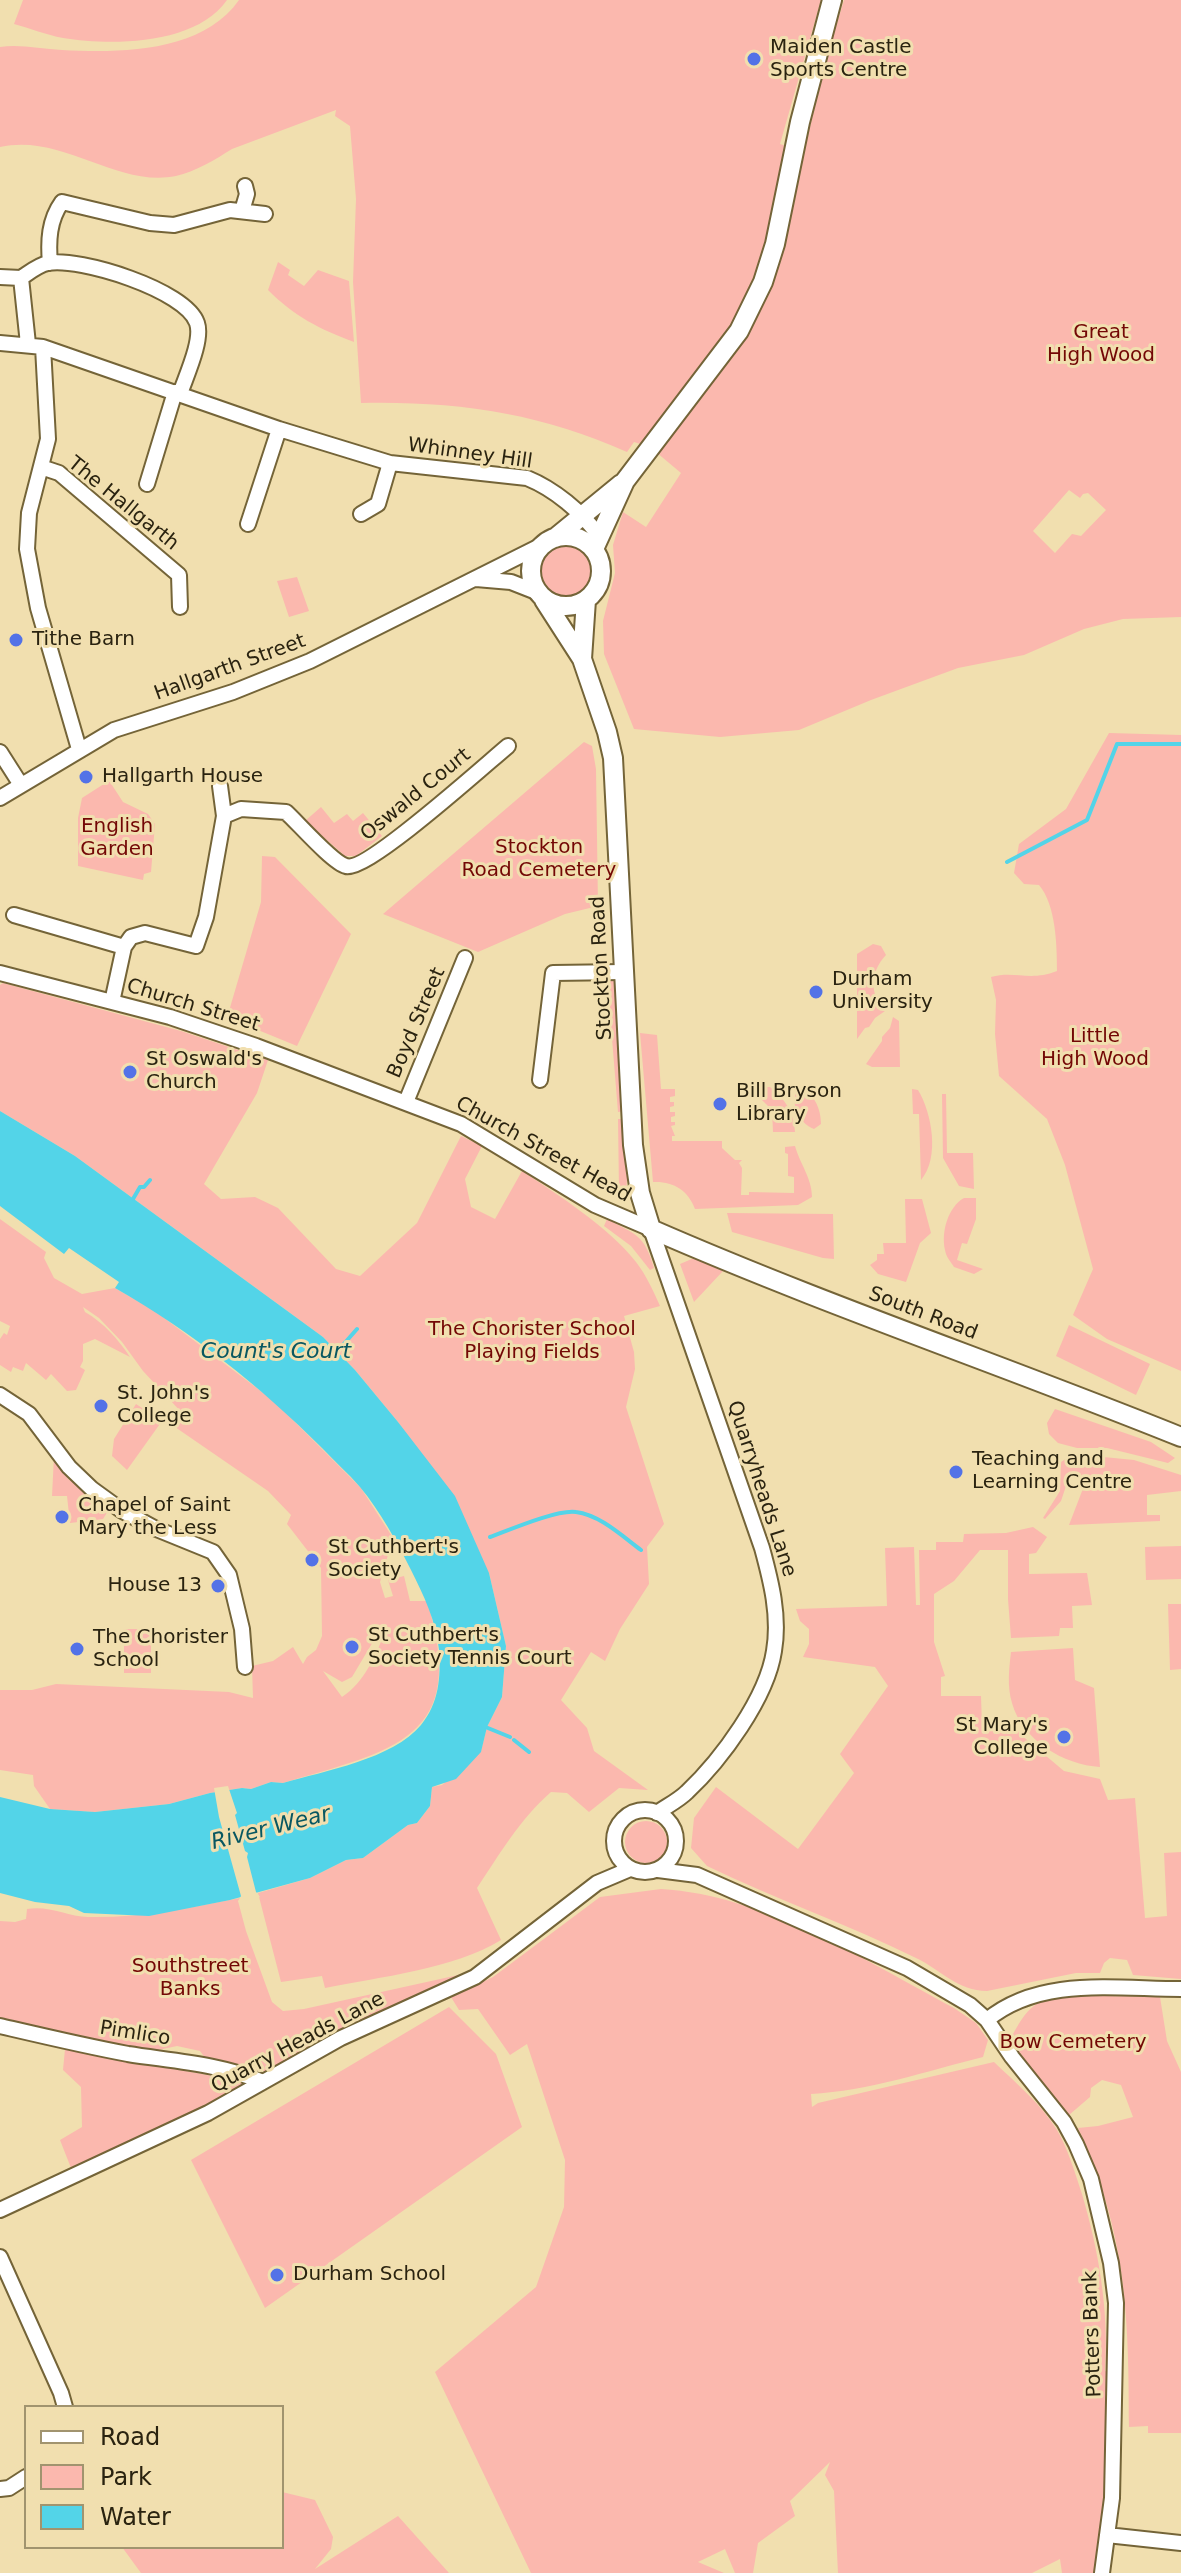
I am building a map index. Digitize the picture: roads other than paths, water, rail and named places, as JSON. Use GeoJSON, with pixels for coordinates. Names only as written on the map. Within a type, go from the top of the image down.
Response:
{"type":"FeatureCollection","features":[{"type":"Feature","properties":{"kind":"main road"},"geometry":{"type":"LineString","coordinates":[[625,481],[550,540],[532,562],[533,585],[542,597],[566,606],[586,600],[595,593],[602,571],[596,542],[625,481],[739,331],[763,282],[775,244],[800,122],[832,0]]}},
{"type":"Feature","properties":{"kind":"main road"},"geometry":{"type":"LineString","coordinates":[[550,540],[576,537],[596,542]]}},
{"type":"Feature","properties":{"kind":"main road","name":"Stockton Road"},"geometry":{"type":"LineString","coordinates":[[542,597],[582,659],[613,758],[633,1145],[640,1193],[651,1229]]}},
{"type":"Feature","properties":{"kind":"main road","name":"Stockton Road"},"geometry":{"type":"LineString","coordinates":[[582,659],[586,600]]}},
{"type":"Feature","properties":{"kind":"main road","name":"South Road"},"geometry":{"type":"LineString","coordinates":[[651,1229],[914,1335],[1181,1437]]}},
{"type":"Feature","properties":{"kind":"street"},"geometry":{"type":"LineString","coordinates":[[242,211],[247,194],[245,186]]}},
{"type":"Feature","properties":{"kind":"street"},"geometry":{"type":"LineString","coordinates":[[50,263],[48,242],[55,213],[62,202],[150,223],[174,225],[230,210],[265,214]]}},
{"type":"Feature","properties":{"kind":"street"},"geometry":{"type":"LineString","coordinates":[[0,277],[21,278],[37,267],[68,263],[136,280],[186,307],[196,318],[199,328],[147,484]]}},
{"type":"Feature","properties":{"kind":"street"},"geometry":{"type":"LineString","coordinates":[[21,278],[28,344]]}},
{"type":"Feature","properties":{"kind":"street","name":"Whinney Hill"},"geometry":{"type":"LineString","coordinates":[[0,343],[43,347],[279,429],[390,463],[527,478],[547,488],[581,515],[596,542]]}},
{"type":"Feature","properties":{"kind":"street"},"geometry":{"type":"LineString","coordinates":[[43,347],[49,427],[26,530],[30,575],[79,749]]}},
{"type":"Feature","properties":{"kind":"street"},"geometry":{"type":"LineString","coordinates":[[248,524],[279,429]]}},
{"type":"Feature","properties":{"kind":"street","name":"Whinney Hill"},"geometry":{"type":"LineString","coordinates":[[361,514],[378,504],[390,463]]}},
{"type":"Feature","properties":{"kind":"street","name":"The Hallgarth"},"geometry":{"type":"LineString","coordinates":[[41,467],[59,473],[179,569],[180,607]]}},
{"type":"Feature","properties":{"kind":"street","name":"Hallgarth Street"},"geometry":{"type":"LineString","coordinates":[[0,798],[114,730],[233,692],[310,661],[550,540]]}},
{"type":"Feature","properties":{"kind":"street"},"geometry":{"type":"LineString","coordinates":[[476,579],[511,582],[542,597]]}},
{"type":"Feature","properties":{"kind":"street","name":"Oswald Court"},"geometry":{"type":"LineString","coordinates":[[224,816],[241,809],[286,812],[341,865],[356,866],[387,846],[508,746]]}},
{"type":"Feature","properties":{"kind":"street"},"geometry":{"type":"LineString","coordinates":[[0,752],[21,785]]}},
{"type":"Feature","properties":{"kind":"street"},"geometry":{"type":"LineString","coordinates":[[112,1002],[124,947],[131,937],[138,933],[195,953],[206,917],[224,816],[220,786]]}},
{"type":"Feature","properties":{"kind":"street"},"geometry":{"type":"LineString","coordinates":[[14,915],[124,947]]}},
{"type":"Feature","properties":{"kind":"street","name":"Boyd Street"},"geometry":{"type":"LineString","coordinates":[[406,1102],[465,958]]}},
{"type":"Feature","properties":{"kind":"street"},"geometry":{"type":"LineString","coordinates":[[540,1080],[553,973],[623,972]]}},
{"type":"Feature","properties":{"kind":"street","name":"Church Street"},"geometry":{"type":"LineString","coordinates":[[0,973],[227,1036],[371,1089]]}},
{"type":"Feature","properties":{"kind":"street","name":"Church Street Head"},"geometry":{"type":"LineString","coordinates":[[371,1089],[461,1124],[595,1205],[651,1229]]}},
{"type":"Feature","properties":{"kind":"street","name":"Quarryheads Lane"},"geometry":{"type":"LineString","coordinates":[[651,1229],[762,1548],[776,1617],[774,1651],[759,1698],[738,1731],[687,1793]]}},
{"type":"Feature","properties":{"kind":"street"},"geometry":{"type":"LineString","coordinates":[[0,1395],[29,1414],[69,1467],[92,1489],[154,1528],[213,1552],[229,1575],[242,1629],[245,1667]]}},
{"type":"Feature","properties":{"kind":"street"},"geometry":{"type":"LineString","coordinates":[[657,1813],[687,1793]]}},
{"type":"Feature","properties":{"kind":"street"},"geometry":{"type":"LineString","coordinates":[[673,1828],[657,1813],[642,1810],[629,1815],[616,1832],[617,1855],[630,1869],[639,1872],[658,1870],[671,1859],[675,1851],[673,1828],[687,1793]]}},
{"type":"Feature","properties":{"kind":"street","name":"Quarry Heads Lane"},"geometry":{"type":"LineString","coordinates":[[597,1883],[615,1846]]}},
{"type":"Feature","properties":{"kind":"street","name":"Potters Bank"},"geometry":{"type":"LineString","coordinates":[[675,1851],[697,1875]]}},
{"type":"Feature","properties":{"kind":"street","name":"Quarry Heads Lane"},"geometry":{"type":"LineString","coordinates":[[0,2210],[208,2113],[341,2038],[475,1977],[597,1883],[630,1869]]}},
{"type":"Feature","properties":{"kind":"street","name":"Potters Bank"},"geometry":{"type":"LineString","coordinates":[[658,1870],[697,1875],[907,1968],[970,2005],[987,2020],[1064,2122],[1091,2179],[1102,2220],[1116,2303],[1113,2467],[1102,2573]]}},
{"type":"Feature","properties":{"kind":"street"},"geometry":{"type":"LineString","coordinates":[[987,2020],[1012,2002],[1045,1992],[1116,1988],[1181,1989]]}},
{"type":"Feature","properties":{"kind":"street","name":"Pimlico"},"geometry":{"type":"LineString","coordinates":[[0,2026],[73,2044],[178,2061],[263,2082]]}},
{"type":"Feature","properties":{"kind":"street"},"geometry":{"type":"LineString","coordinates":[[0,2257],[64,2405]]}},
{"type":"Feature","properties":{"kind":"street"},"geometry":{"type":"LineString","coordinates":[[0,2489],[9,2488],[24,2478]]}},
{"type":"Feature","properties":{"kind":"street"},"geometry":{"type":"LineString","coordinates":[[1107,2535],[1181,2543]]}},
{"type":"Feature","properties":{"kind":"water"},"geometry":{"type":"Polygon","coordinates":[[[0,1111],[75,1156],[323,1337],[355,1370],[455,1496],[489,1573],[506,1646],[502,1697],[487,1727],[481,1752],[456,1779],[432,1787],[430,1806],[417,1823],[408,1825],[363,1858],[346,1860],[310,1878],[230,1900],[149,1916],[84,1913],[69,1906],[0,1893],[0,1797],[50,1809],[95,1812],[169,1804],[210,1793],[251,1789],[271,1782],[283,1783],[337,1768],[376,1755],[409,1737],[432,1708],[440,1670],[435,1629],[420,1589],[381,1516],[351,1477],[274,1403],[224,1361],[171,1322],[115,1288],[119,1282],[69,1248],[64,1254],[0,1206],[0,1111]]]}},
{"type":"Feature","properties":{"kind":"waterway"},"geometry":{"type":"LineString","coordinates":[[1007,862],[1087,820],[1117,744],[1181,744]]}},
{"type":"Feature","properties":{"kind":"waterway"},"geometry":{"type":"LineString","coordinates":[[133,1199],[140,1187],[150,1180]]}},
{"type":"Feature","properties":{"kind":"waterway","name":"Count's Court"},"geometry":{"type":"LineString","coordinates":[[335,1354],[357,1329]]}},
{"type":"Feature","properties":{"kind":"waterway"},"geometry":{"type":"LineString","coordinates":[[490,1537],[546,1517],[576,1512],[602,1522],[641,1550]]}},
{"type":"Feature","properties":{"kind":"waterway"},"geometry":{"type":"LineString","coordinates":[[483,1726],[510,1737]]}},
{"type":"Feature","properties":{"kind":"waterway"},"geometry":{"type":"LineString","coordinates":[[514,1740],[529,1752]]}},
{"type":"Feature","properties":{"kind":"place","name":"Maiden Castle Sports Centre"},"geometry":{"type":"Point","coordinates":[754,59]}},
{"type":"Feature","properties":{"kind":"place","name":"Tithe Barn"},"geometry":{"type":"Point","coordinates":[16,640]}},
{"type":"Feature","properties":{"kind":"place","name":"Hallgarth House"},"geometry":{"type":"Point","coordinates":[86,777]}},
{"type":"Feature","properties":{"kind":"place","name":"Durham University"},"geometry":{"type":"Point","coordinates":[816,992]}},
{"type":"Feature","properties":{"kind":"place","name":"St Oswald's Church"},"geometry":{"type":"Point","coordinates":[130,1072]}},
{"type":"Feature","properties":{"kind":"place","name":"Bill Bryson Library"},"geometry":{"type":"Point","coordinates":[720,1104]}},
{"type":"Feature","properties":{"kind":"place","name":"St. John's College"},"geometry":{"type":"Point","coordinates":[101,1406]}},
{"type":"Feature","properties":{"kind":"place","name":"Teaching and Learning Centre"},"geometry":{"type":"Point","coordinates":[956,1472]}},
{"type":"Feature","properties":{"kind":"place","name":"Chapel of Saint Mary the Less"},"geometry":{"type":"Point","coordinates":[62,1517]}},
{"type":"Feature","properties":{"kind":"place","name":"St Cuthbert's Society"},"geometry":{"type":"Point","coordinates":[312,1560]}},
{"type":"Feature","properties":{"kind":"place","name":"House 13"},"geometry":{"type":"Point","coordinates":[218,1586]}},
{"type":"Feature","properties":{"kind":"place","name":"St Cuthbert's Society Tennis Court"},"geometry":{"type":"Point","coordinates":[352,1647]}},
{"type":"Feature","properties":{"kind":"place","name":"The Chorister School"},"geometry":{"type":"Point","coordinates":[77,1649]}},
{"type":"Feature","properties":{"kind":"place","name":"St Mary's College"},"geometry":{"type":"Point","coordinates":[1064,1737]}},
{"type":"Feature","properties":{"kind":"place","name":"Durham School"},"geometry":{"type":"Point","coordinates":[277,2275]}},
{"type":"Feature","properties":{"kind":"park label","name":"Great High Wood"},"geometry":{"type":"Point","coordinates":[1101,344]}},
{"type":"Feature","properties":{"kind":"park label","name":"English Garden"},"geometry":{"type":"Point","coordinates":[117,838]}},
{"type":"Feature","properties":{"kind":"park label","name":"Stockton Road Cemetery"},"geometry":{"type":"Point","coordinates":[539,860]}},
{"type":"Feature","properties":{"kind":"park label","name":"Little High Wood"},"geometry":{"type":"Point","coordinates":[1095,1048]}},
{"type":"Feature","properties":{"kind":"park label","name":"The Chorister School Playing Fields"},"geometry":{"type":"Point","coordinates":[532,1342]}},
{"type":"Feature","properties":{"kind":"park label","name":"Southstreet Banks"},"geometry":{"type":"Point","coordinates":[190,1978]}},
{"type":"Feature","properties":{"kind":"park label","name":"Bow Cemetery"},"geometry":{"type":"Point","coordinates":[1073,2043]}},
{"type":"Feature","properties":{"kind":"water label","name":"River Wear"},"geometry":{"type":"Point","coordinates":[271,1829]}}]}
